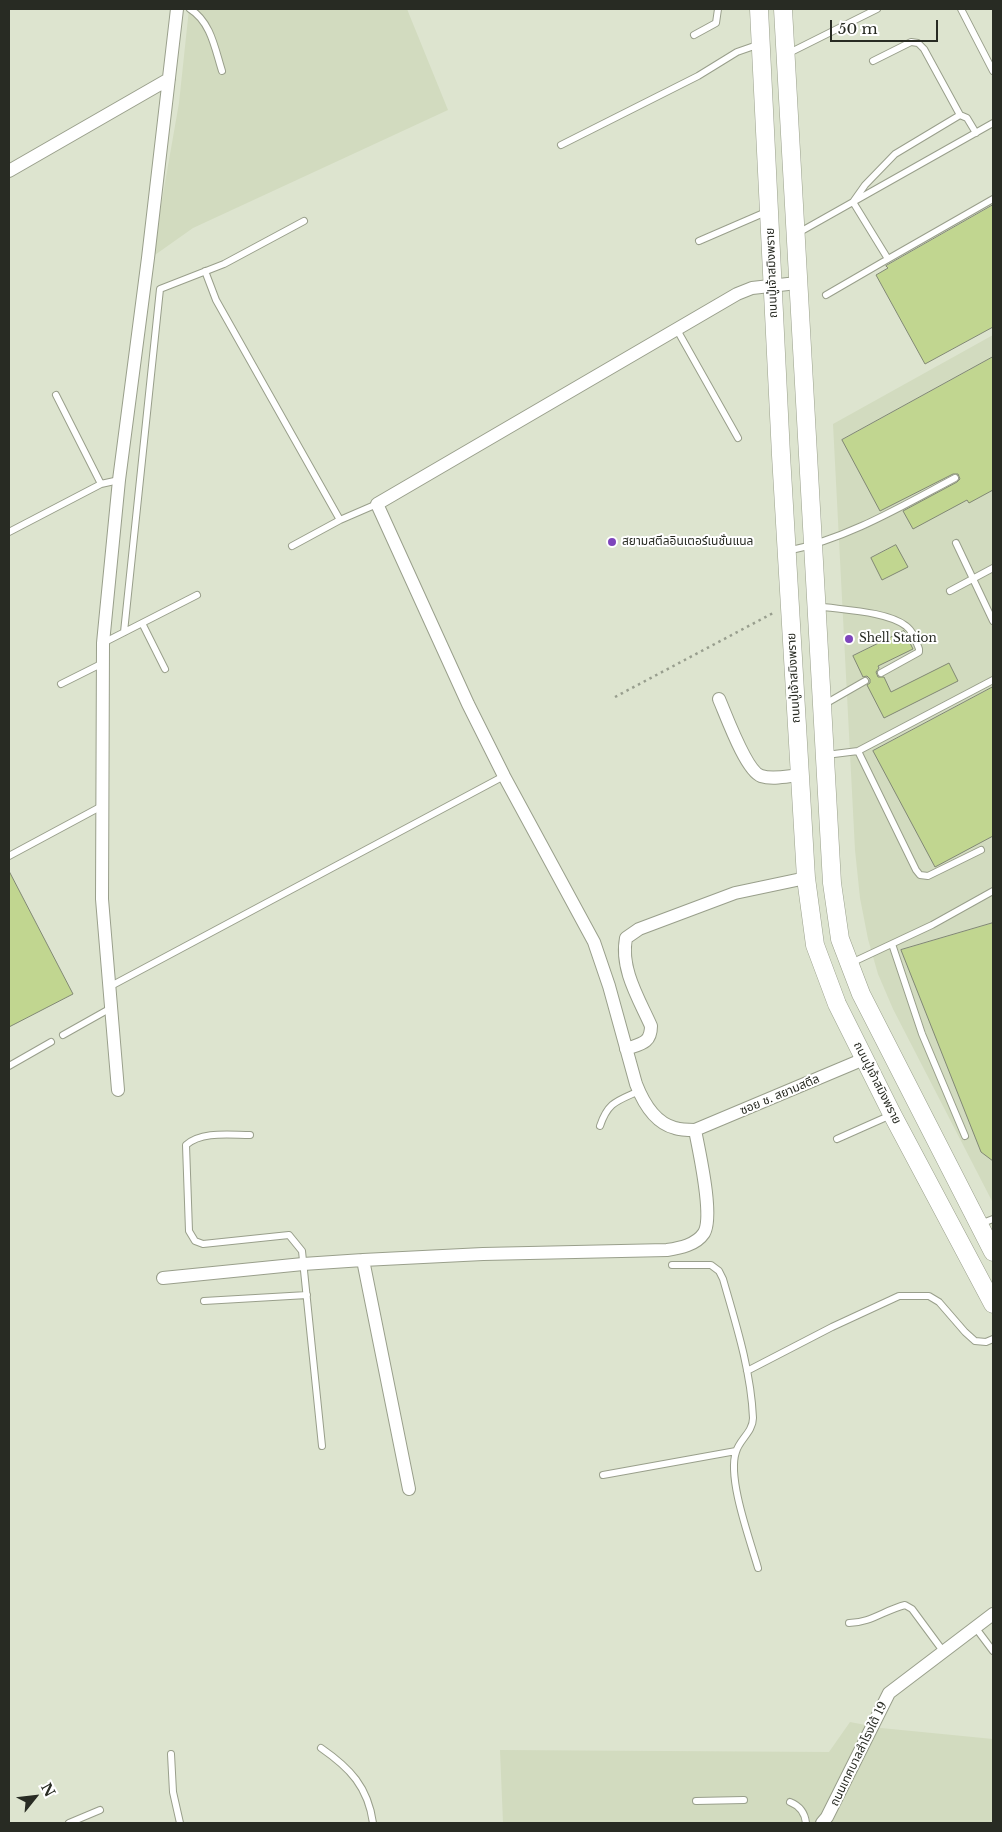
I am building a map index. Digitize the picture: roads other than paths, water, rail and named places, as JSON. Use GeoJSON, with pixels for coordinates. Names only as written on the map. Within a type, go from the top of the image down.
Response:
{"type":"FeatureCollection","features":[{"type":"Feature","properties":{"kind":"main road","name":"ถนนปู่เจ้าสมิงพราย"},"geometry":{"type":"LineString","coordinates":[[760,9],[772,285],[806,878],[815,945],[837,1004],[864,1060],[993,1304]]}},
{"type":"Feature","properties":{"kind":"main road","name":"ถนนปู่เจ้าสมิงพราย"},"geometry":{"type":"LineString","coordinates":[[783,9],[832,883],[840,939],[861,994],[895,1063],[986,1222],[993,1252]]}},
{"type":"Feature","properties":{"kind":"street"},"geometry":{"type":"LineString","coordinates":[[118,1090],[102,900],[103,643],[119,480],[177,9]]}},
{"type":"Feature","properties":{"kind":"street"},"geometry":{"type":"LineString","coordinates":[[9,172],[169,79]]}},
{"type":"Feature","properties":{"kind":"street"},"geometry":{"type":"LineString","coordinates":[[163,1278],[363,1260],[483,1254],[667,1250],[685,1247],[698,1239],[704,1232],[707,1221],[706,1194],[695,1130],[674,1128],[655,1116],[642,1099],[626,1049],[610,986],[594,942],[504,776],[468,704],[377,504],[737,294],[752,288],[798,283]]}},
{"type":"Feature","properties":{"kind":"street"},"geometry":{"type":"LineString","coordinates":[[719,699],[740,749],[752,769],[760,776],[772,778],[800,775]]}},
{"type":"Feature","properties":{"kind":"street"},"geometry":{"type":"LineString","coordinates":[[626,1049],[646,1042],[651,1035],[651,1026],[628,972],[624,951],[626,938],[639,930],[736,893],[806,878]]}},
{"type":"Feature","properties":{"kind":"street","name":"ซอย ช. สยามสตีล"},"geometry":{"type":"LineString","coordinates":[[695,1130],[864,1060]]}},
{"type":"Feature","properties":{"kind":"street"},"geometry":{"type":"LineString","coordinates":[[363,1260],[409,1489]]}},
{"type":"Feature","properties":{"kind":"street","name":"ถนนเทศบาลสำโรงใต้ 19"},"geometry":{"type":"LineString","coordinates":[[822,1823],[827,1818],[889,1693],[993,1614]]}},
{"type":"Feature","properties":{"kind":"lane"},"geometry":{"type":"LineString","coordinates":[[190,9],[201,18],[208,29],[222,71]]}},
{"type":"Feature","properties":{"kind":"lane"},"geometry":{"type":"LineString","coordinates":[[694,35],[716,23],[718,9]]}},
{"type":"Feature","properties":{"kind":"lane"},"geometry":{"type":"LineString","coordinates":[[786,55],[877,9]]}},
{"type":"Feature","properties":{"kind":"lane"},"geometry":{"type":"LineString","coordinates":[[961,9],[993,72]]}},
{"type":"Feature","properties":{"kind":"lane"},"geometry":{"type":"LineString","coordinates":[[873,61],[911,42],[918,43],[924,49],[960,115],[967,118],[976,133]]}},
{"type":"Feature","properties":{"kind":"lane"},"geometry":{"type":"LineString","coordinates":[[561,145],[698,76],[737,52],[762,44]]}},
{"type":"Feature","properties":{"kind":"lane"},"geometry":{"type":"LineString","coordinates":[[853,202],[865,185],[895,154],[960,115]]}},
{"type":"Feature","properties":{"kind":"lane"},"geometry":{"type":"LineString","coordinates":[[795,235],[993,123]]}},
{"type":"Feature","properties":{"kind":"lane"},"geometry":{"type":"LineString","coordinates":[[826,295],[993,199]]}},
{"type":"Feature","properties":{"kind":"lane"},"geometry":{"type":"LineString","coordinates":[[853,202],[888,259]]}},
{"type":"Feature","properties":{"kind":"lane"},"geometry":{"type":"LineString","coordinates":[[699,241],[770,210]]}},
{"type":"Feature","properties":{"kind":"lane"},"geometry":{"type":"LineString","coordinates":[[124,632],[160,289],[224,264],[304,221]]}},
{"type":"Feature","properties":{"kind":"lane"},"geometry":{"type":"LineString","coordinates":[[206,271],[216,300],[340,520]]}},
{"type":"Feature","properties":{"kind":"lane"},"geometry":{"type":"LineString","coordinates":[[676,328],[738,438]]}},
{"type":"Feature","properties":{"kind":"lane"},"geometry":{"type":"LineString","coordinates":[[56,395],[101,484]]}},
{"type":"Feature","properties":{"kind":"lane"},"geometry":{"type":"LineString","coordinates":[[787,551],[812,546],[880,517],[955,478]]}},
{"type":"Feature","properties":{"kind":"lane"},"geometry":{"type":"LineString","coordinates":[[9,532],[101,484],[119,480]]}},
{"type":"Feature","properties":{"kind":"lane"},"geometry":{"type":"LineString","coordinates":[[292,546],[340,520],[377,504]]}},
{"type":"Feature","properties":{"kind":"lane"},"geometry":{"type":"LineString","coordinates":[[956,543],[993,622]]}},
{"type":"Feature","properties":{"kind":"lane"},"geometry":{"type":"LineString","coordinates":[[950,591],[993,568]]}},
{"type":"Feature","properties":{"kind":"lane"},"geometry":{"type":"LineString","coordinates":[[103,643],[197,595]]}},
{"type":"Feature","properties":{"kind":"lane"},"geometry":{"type":"LineString","coordinates":[[816,606],[876,614],[898,621],[909,629],[919,652],[882,673]]}},
{"type":"Feature","properties":{"kind":"lane"},"geometry":{"type":"LineString","coordinates":[[142,623],[165,669]]}},
{"type":"Feature","properties":{"kind":"lane"},"geometry":{"type":"LineString","coordinates":[[61,684],[103,663]]}},
{"type":"Feature","properties":{"kind":"lane"},"geometry":{"type":"LineString","coordinates":[[825,755],[858,751],[993,680]]}},
{"type":"Feature","properties":{"kind":"lane"},"geometry":{"type":"LineString","coordinates":[[822,706],[865,681]]}},
{"type":"Feature","properties":{"kind":"lane"},"geometry":{"type":"LineString","coordinates":[[858,751],[896,831],[920,875],[928,876],[981,850]]}},
{"type":"Feature","properties":{"kind":"lane"},"geometry":{"type":"LineString","coordinates":[[109,987],[504,776]]}},
{"type":"Feature","properties":{"kind":"lane"},"geometry":{"type":"LineString","coordinates":[[9,856],[102,806]]}},
{"type":"Feature","properties":{"kind":"lane"},"geometry":{"type":"LineString","coordinates":[[850,964],[932,926],[993,891]]}},
{"type":"Feature","properties":{"kind":"lane"},"geometry":{"type":"LineString","coordinates":[[892,944],[922,1034],[965,1136]]}},
{"type":"Feature","properties":{"kind":"lane"},"geometry":{"type":"LineString","coordinates":[[63,1035],[111,1008]]}},
{"type":"Feature","properties":{"kind":"lane"},"geometry":{"type":"LineString","coordinates":[[9,1066],[51,1042]]}},
{"type":"Feature","properties":{"kind":"lane"},"geometry":{"type":"LineString","coordinates":[[600,1126],[605,1111],[616,1102],[639,1091]]}},
{"type":"Feature","properties":{"kind":"lane"},"geometry":{"type":"LineString","coordinates":[[837,1139],[892,1114]]}},
{"type":"Feature","properties":{"kind":"lane"},"geometry":{"type":"LineString","coordinates":[[250,1135],[202,1137],[192,1140],[186,1145],[189,1231],[195,1240],[203,1244],[289,1235],[302,1251],[322,1446]]}},
{"type":"Feature","properties":{"kind":"lane"},"geometry":{"type":"LineString","coordinates":[[672,1265],[711,1266],[719,1271],[726,1288],[747,1371],[753,1421],[747,1436],[736,1451],[733,1470],[758,1568]]}},
{"type":"Feature","properties":{"kind":"lane"},"geometry":{"type":"LineString","coordinates":[[204,1301],[306,1295]]}},
{"type":"Feature","properties":{"kind":"lane"},"geometry":{"type":"LineString","coordinates":[[747,1371],[832,1327],[899,1296],[928,1296],[939,1302],[965,1332],[975,1340],[986,1342],[993,1339]]}},
{"type":"Feature","properties":{"kind":"lane"},"geometry":{"type":"LineString","coordinates":[[603,1475],[736,1451]]}},
{"type":"Feature","properties":{"kind":"lane"},"geometry":{"type":"LineString","coordinates":[[849,1622],[860,1623],[875,1618],[893,1608],[905,1605],[912,1609],[943,1652]]}},
{"type":"Feature","properties":{"kind":"lane"},"geometry":{"type":"LineString","coordinates":[[975,1627],[993,1652]]}},
{"type":"Feature","properties":{"kind":"lane"},"geometry":{"type":"LineString","coordinates":[[321,1748],[342,1762],[356,1780],[371,1808],[373,1823]]}},
{"type":"Feature","properties":{"kind":"lane"},"geometry":{"type":"LineString","coordinates":[[170,1754],[173,1792],[180,1823]]}},
{"type":"Feature","properties":{"kind":"lane"},"geometry":{"type":"LineString","coordinates":[[696,1800],[744,1800]]}},
{"type":"Feature","properties":{"kind":"lane"},"geometry":{"type":"LineString","coordinates":[[790,1802],[796,1804],[802,1810],[806,1823]]}},
{"type":"Feature","properties":{"kind":"lane"},"geometry":{"type":"LineString","coordinates":[[68,1823],[100,1810]]}},
{"type":"Feature","properties":{"kind":"place","name":"สยามสตีลอินเตอร์เนชั่นแนล"},"geometry":{"type":"Point","coordinates":[612,542]}},
{"type":"Feature","properties":{"kind":"place","name":"Shell Station"},"geometry":{"type":"Point","coordinates":[849,639]}}]}
